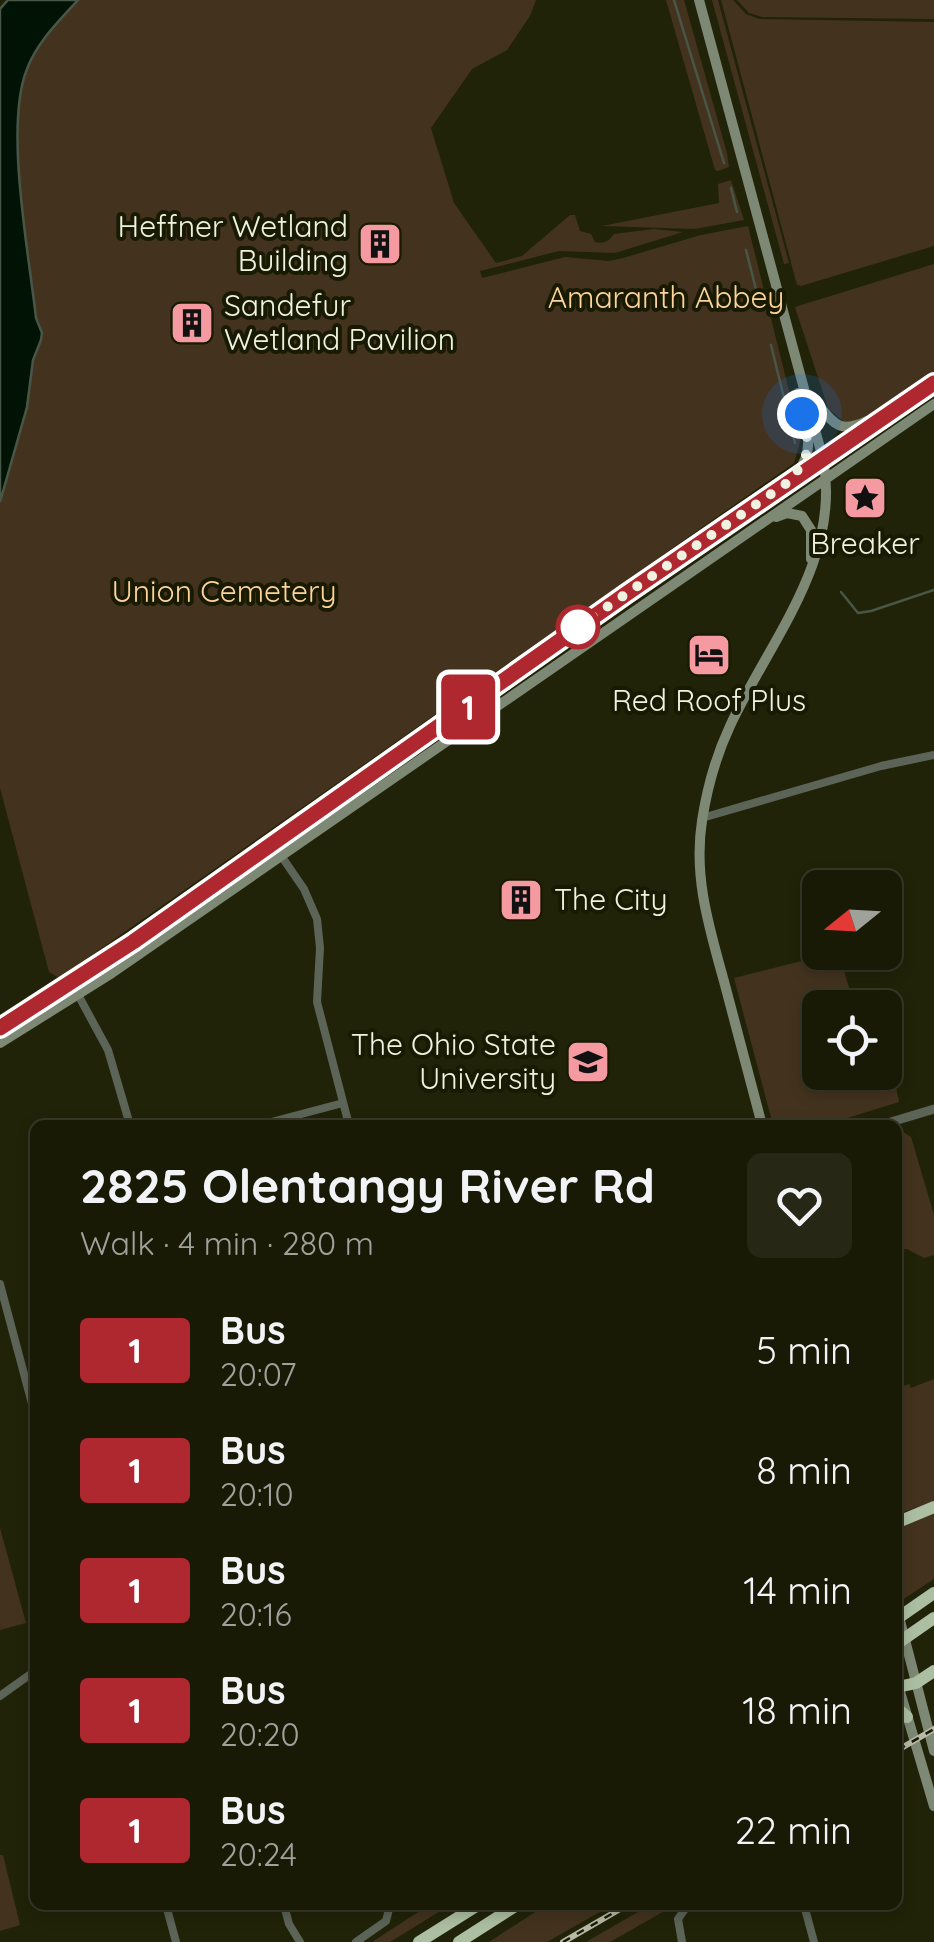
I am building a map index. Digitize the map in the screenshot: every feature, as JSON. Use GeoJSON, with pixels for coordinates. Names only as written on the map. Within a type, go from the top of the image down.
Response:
{"type":"FeatureCollection","features":[{"type":"Feature","properties":{"kind":"highway"},"geometry":{"type":"LineString","coordinates":[[902,1518],[934,1507]]}},
{"type":"Feature","properties":{"kind":"highway"},"geometry":{"type":"LineString","coordinates":[[902,1613],[934,1593]]}},
{"type":"Feature","properties":{"kind":"highway"},"geometry":{"type":"LineString","coordinates":[[902,1641],[928,1622]]}},
{"type":"Feature","properties":{"kind":"highway"},"geometry":{"type":"LineString","coordinates":[[902,1685],[916,1683],[934,1671]]}},
{"type":"Feature","properties":{"kind":"highway"},"geometry":{"type":"LineString","coordinates":[[419,1942],[470,1910]]}},
{"type":"Feature","properties":{"kind":"highway"},"geometry":{"type":"LineString","coordinates":[[460,1942],[509,1910]]}},
{"type":"Feature","properties":{"kind":"main road"},"geometry":{"type":"LineString","coordinates":[[699,0],[823,458],[828,507],[810,571],[720,748],[702,818],[698,869],[703,906],[761,1120]]}},
{"type":"Feature","properties":{"kind":"main road"},"geometry":{"type":"LineString","coordinates":[[787,483],[804,465],[809,446],[797,386],[797,362]]}},
{"type":"Feature","properties":{"kind":"main road"},"geometry":{"type":"LineString","coordinates":[[0,1028],[273,844],[890,410],[934,383]]}},
{"type":"Feature","properties":{"kind":"main road"},"geometry":{"type":"LineString","coordinates":[[804,392],[820,403],[825,416],[843,427],[858,426],[890,410]]}},
{"type":"Feature","properties":{"kind":"main road"},"geometry":{"type":"LineString","coordinates":[[0,1044],[934,404]]}},
{"type":"Feature","properties":{"kind":"main road"},"geometry":{"type":"LineString","coordinates":[[756,525],[787,513],[802,516],[811,530],[810,571]]}},
{"type":"Feature","properties":{"kind":"main road"},"geometry":{"type":"LineString","coordinates":[[902,1630],[934,1751]]}},
{"type":"Feature","properties":{"kind":"main road"},"geometry":{"type":"LineString","coordinates":[[902,1713],[934,1806]]}},
{"type":"Feature","properties":{"kind":"street"},"geometry":{"type":"LineString","coordinates":[[702,818],[866,770],[934,755]]}},
{"type":"Feature","properties":{"kind":"street"},"geometry":{"type":"LineString","coordinates":[[273,844],[304,888],[317,918],[317,1002],[348,1120]]}},
{"type":"Feature","properties":{"kind":"street"},"geometry":{"type":"LineString","coordinates":[[70,984],[108,1050],[129,1120]]}},
{"type":"Feature","properties":{"kind":"street"},"geometry":{"type":"LineString","coordinates":[[279,1120],[343,1103]]}},
{"type":"Feature","properties":{"kind":"street"},"geometry":{"type":"LineString","coordinates":[[898,1120],[934,1109]]}},
{"type":"Feature","properties":{"kind":"street"},"geometry":{"type":"LineString","coordinates":[[0,1284],[30,1395]]}},
{"type":"Feature","properties":{"kind":"street"},"geometry":{"type":"LineString","coordinates":[[0,1696],[30,1675]]}},
{"type":"Feature","properties":{"kind":"street"},"geometry":{"type":"LineString","coordinates":[[167,1910],[176,1942]]}},
{"type":"Feature","properties":{"kind":"street"},"geometry":{"type":"LineString","coordinates":[[285,1910],[300,1942]]}},
{"type":"Feature","properties":{"kind":"street"},"geometry":{"type":"LineString","coordinates":[[356,1942],[386,1921],[389,1910]]}},
{"type":"Feature","properties":{"kind":"street"},"geometry":{"type":"LineString","coordinates":[[682,1942],[678,1919],[684,1910]]}},
{"type":"Feature","properties":{"kind":"street"},"geometry":{"type":"LineString","coordinates":[[805,1910],[814,1942]]}},
{"type":"Feature","properties":{"kind":"green space","name":"Union Cemetery"},"geometry":{"type":"Polygon","coordinates":[[[78,0],[536,0],[507,50],[472,69],[431,128],[454,203],[496,263],[522,256],[570,215],[575,215],[580,231],[591,234],[598,243],[606,242],[614,234],[654,229],[683,232],[615,253],[559,251],[480,271],[482,278],[565,257],[609,261],[748,226],[801,439],[794,463],[59,978],[49,972],[0,788],[0,502],[27,407],[33,360],[42,333],[36,318],[20,191],[20,93],[37,50],[78,0]]]}},
{"type":"Feature","properties":{"kind":"green space"},"geometry":{"type":"Polygon","coordinates":[[[666,0],[684,0],[727,153],[729,167],[718,171],[715,170],[666,0]]]}},
{"type":"Feature","properties":{"kind":"green space"},"geometry":{"type":"Polygon","coordinates":[[[712,0],[718,0],[789,263],[784,264],[712,0]]]}},
{"type":"Feature","properties":{"kind":"green space"},"geometry":{"type":"Polygon","coordinates":[[[721,0],[733,0],[746,14],[759,19],[934,22],[934,246],[797,285],[721,0]]]}},
{"type":"Feature","properties":{"kind":"green space"},"geometry":{"type":"Polygon","coordinates":[[[737,0],[934,0],[934,19],[762,17],[749,13],[737,0]]]}},
{"type":"Feature","properties":{"kind":"green space"},"geometry":{"type":"Polygon","coordinates":[[[731,180],[744,220],[695,229],[602,226],[719,203],[718,184],[731,180]]]}},
{"type":"Feature","properties":{"kind":"green space"},"geometry":{"type":"Polygon","coordinates":[[[934,264],[934,375],[863,420],[845,423],[828,408],[795,307],[934,264]]]}},
{"type":"Feature","properties":{"kind":"green space"},"geometry":{"type":"Polygon","coordinates":[[[802,961],[802,970],[844,970],[850,990],[802,990],[802,1090],[896,1090],[899,1102],[841,1120],[772,1120],[734,978],[802,961]]]}},
{"type":"Feature","properties":{"kind":"green space"},"geometry":{"type":"Polygon","coordinates":[[[902,1131],[911,1137],[934,1215],[934,1255],[924,1258],[902,1249],[902,1131]]]}},
{"type":"Feature","properties":{"kind":"green space"},"geometry":{"type":"Polygon","coordinates":[[[934,1379],[934,1501],[902,1513],[902,1387],[909,1384],[911,1388],[934,1379]]]}},
{"type":"Feature","properties":{"kind":"green space"},"geometry":{"type":"Polygon","coordinates":[[[934,1513],[934,1579],[902,1600],[902,1525],[934,1513]]]}},
{"type":"Feature","properties":{"kind":"green space"},"geometry":{"type":"Polygon","coordinates":[[[0,1528],[26,1623],[0,1630],[0,1528]]]}},
{"type":"Feature","properties":{"kind":"green space"},"geometry":{"type":"Polygon","coordinates":[[[0,1855],[20,1925],[0,1931],[0,1855]]]}},
{"type":"Feature","properties":{"kind":"green space"},"geometry":{"type":"Polygon","coordinates":[[[421,1910],[442,1910],[390,1942],[372,1942],[421,1910]]]}},
{"type":"Feature","properties":{"kind":"green space"},"geometry":{"type":"Polygon","coordinates":[[[538,1910],[603,1910],[547,1942],[489,1942],[538,1910]]]}},
{"type":"Feature","properties":{"kind":"green space"},"geometry":{"type":"Polygon","coordinates":[[[641,1910],[666,1910],[610,1942],[586,1942],[641,1910]]]}},
{"type":"Feature","properties":{"kind":"shaded area"},"geometry":{"type":"Polygon","coordinates":[[[8,0],[78,0],[37,50],[20,93],[20,191],[36,318],[42,333],[33,360],[27,407],[0,502],[0,9],[8,0]]]}},
{"type":"Feature","properties":{"kind":"waterway"},"geometry":{"type":"LineString","coordinates":[[674,0],[724,163]]}},
{"type":"Feature","properties":{"kind":"waterway"},"geometry":{"type":"LineString","coordinates":[[731,188],[737,212]]}},
{"type":"Feature","properties":{"kind":"waterway"},"geometry":{"type":"LineString","coordinates":[[746,250],[761,309]]}},
{"type":"Feature","properties":{"kind":"waterway"},"geometry":{"type":"LineString","coordinates":[[771,345],[795,443]]}},
{"type":"Feature","properties":{"kind":"waterway"},"geometry":{"type":"LineString","coordinates":[[841,592],[858,613],[934,590]]}},
{"type":"Feature","properties":{"kind":"railway"},"geometry":{"type":"LineString","coordinates":[[902,1748],[934,1729]]}},
{"type":"Feature","properties":{"kind":"railway"},"geometry":{"type":"LineString","coordinates":[[563,1942],[618,1910]]}},
{"type":"Feature","properties":{"kind":"bus line","name":"1"},"geometry":{"type":"LineString","coordinates":[[0,1028],[133,942],[626,594],[934,383]]}},
{"type":"Feature","properties":{"kind":"place","name":"Heffner Wetland Building"},"geometry":{"type":"Point","coordinates":[380,244]}},
{"type":"Feature","properties":{"kind":"place","name":"Sandefur Wetland Pavilion"},"geometry":{"type":"Point","coordinates":[192,323]}},
{"type":"Feature","properties":{"kind":"place","name":"Breaker"},"geometry":{"type":"Point","coordinates":[865,498]}},
{"type":"Feature","properties":{"kind":"place","name":"Red Roof Plus"},"geometry":{"type":"Point","coordinates":[709,655]}},
{"type":"Feature","properties":{"kind":"place","name":"The City"},"geometry":{"type":"Point","coordinates":[521,900]}},
{"type":"Feature","properties":{"kind":"place","name":"The Ohio State University"},"geometry":{"type":"Point","coordinates":[588,1062]}},
{"type":"Feature","properties":{"kind":"route"},"geometry":{"type":"LineString","coordinates":[[578,627],[787,483],[804,465],[808,451],[802,414]]}},
{"type":"Feature","properties":{"kind":"park label","name":"Amaranth Abbey"},"geometry":{"type":"Point","coordinates":[666,298]}}]}
